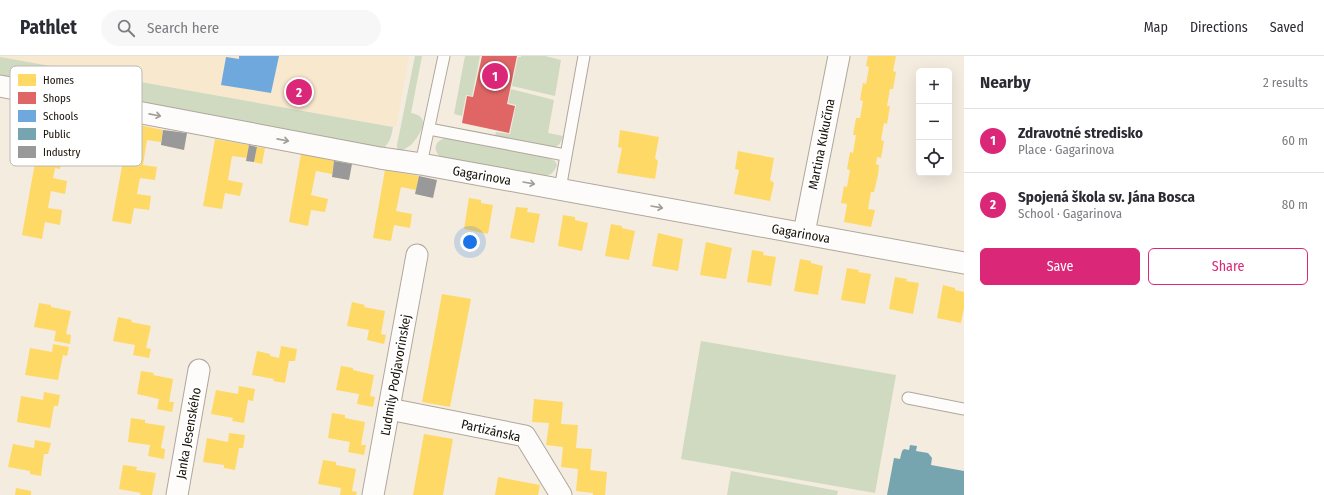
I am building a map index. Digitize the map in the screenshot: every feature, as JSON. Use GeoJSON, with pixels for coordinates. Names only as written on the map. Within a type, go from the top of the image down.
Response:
{"type":"FeatureCollection","features":[{"type":"Feature","properties":{"kind":"street","name":"Martina Kukučína"},"geometry":{"type":"LineString","coordinates":[[804,233],[839,56]]}},
{"type":"Feature","properties":{"kind":"street","name":"Gagarinova"},"geometry":{"type":"LineString","coordinates":[[0,86],[10,88]]}},
{"type":"Feature","properties":{"kind":"street","name":"Gagarinova"},"geometry":{"type":"LineString","coordinates":[[142,113],[380,158],[421,164],[964,263]]}},
{"type":"Feature","properties":{"kind":"street","name":"Ľudmily Podjavorinskej"},"geometry":{"type":"LineString","coordinates":[[373,495],[417,255]]}},
{"type":"Feature","properties":{"kind":"street","name":"Janka Jesenského"},"geometry":{"type":"LineString","coordinates":[[177,495],[199,370]]}},
{"type":"Feature","properties":{"kind":"street","name":"Partizánska"},"geometry":{"type":"LineString","coordinates":[[389,409],[525,436],[561,495]]}},
{"type":"Feature","properties":{"kind":"lane"},"geometry":{"type":"LineString","coordinates":[[421,164],[444,56]]}},
{"type":"Feature","properties":{"kind":"lane"},"geometry":{"type":"LineString","coordinates":[[560,189],[584,56]]}},
{"type":"Feature","properties":{"kind":"lane"},"geometry":{"type":"LineString","coordinates":[[429,129],[565,155]]}},
{"type":"Feature","properties":{"kind":"lane"},"geometry":{"type":"LineString","coordinates":[[908,398],[964,409]]}},
{"type":"Feature","properties":{"kind":"shaded area"},"geometry":{"type":"Polygon","coordinates":[[[409,56],[396,127],[142,82],[142,66],[51,66],[0,57],[409,56]]]}},
{"type":"Feature","properties":{"kind":"green space"},"geometry":{"type":"Polygon","coordinates":[[[415,56],[422,56],[411,113],[421,118],[423,125],[420,133],[413,143],[400,152],[397,150],[397,145],[415,56]]]}},
{"type":"Feature","properties":{"kind":"green space"},"geometry":{"type":"Polygon","coordinates":[[[465,56],[480,56],[472,96],[466,95],[462,116],[454,114],[465,56]]]}},
{"type":"Feature","properties":{"kind":"green space"},"geometry":{"type":"Polygon","coordinates":[[[545,56],[561,60],[555,96],[512,86],[518,57],[545,56]]]}},
{"type":"Feature","properties":{"kind":"green space"},"geometry":{"type":"Polygon","coordinates":[[[0,57],[51,66],[10,66],[10,84],[0,82],[0,57]]]}},
{"type":"Feature","properties":{"kind":"green space"},"geometry":{"type":"Polygon","coordinates":[[[142,82],[393,127],[390,140],[382,150],[142,107],[142,82]]]}},
{"type":"Feature","properties":{"kind":"green space"},"geometry":{"type":"Polygon","coordinates":[[[511,89],[554,100],[548,133],[563,136],[558,145],[552,148],[495,136],[496,132],[510,134],[516,105],[508,103],[511,89]]]}},
{"type":"Feature","properties":{"kind":"green space"},"geometry":{"type":"Polygon","coordinates":[[[445,138],[452,138],[549,158],[555,161],[557,165],[549,175],[545,176],[440,157],[436,151],[436,146],[445,138]]]}},
{"type":"Feature","properties":{"kind":"green space"},"geometry":{"type":"Polygon","coordinates":[[[701,341],[896,375],[875,493],[681,459],[701,341]]]}},
{"type":"Feature","properties":{"kind":"green space"},"geometry":{"type":"Polygon","coordinates":[[[731,471],[838,491],[837,495],[727,495],[731,471]]]}},
{"type":"Feature","properties":{"kind":"building: Homes"},"geometry":{"type":"Polygon","coordinates":[[[868,56],[896,56],[893,71],[896,72],[893,89],[890,89],[887,106],[890,106],[887,124],[884,123],[881,140],[884,141],[881,158],[877,157],[876,164],[879,165],[878,175],[874,192],[871,192],[868,209],[875,210],[871,227],[844,222],[847,204],[841,203],[844,186],[847,187],[850,170],[847,169],[850,152],[853,153],[856,135],[853,135],[856,118],[860,118],[863,101],[860,100],[863,83],[866,84],[869,67],[866,66],[868,56]]]}},
{"type":"Feature","properties":{"kind":"building: Homes"},"geometry":{"type":"Polygon","coordinates":[[[142,126],[163,130],[161,142],[147,140],[143,165],[157,167],[155,180],[140,178],[137,194],[151,196],[149,210],[134,208],[131,224],[112,221],[122,166],[142,166],[142,126]]]}},
{"type":"Feature","properties":{"kind":"building: Homes"},"geometry":{"type":"Polygon","coordinates":[[[620,130],[659,137],[655,158],[658,161],[655,179],[617,173],[622,148],[618,147],[620,130]]]}},
{"type":"Feature","properties":{"kind":"building: Homes"},"geometry":{"type":"Polygon","coordinates":[[[215,139],[249,145],[247,158],[232,156],[228,180],[243,183],[240,196],[225,193],[222,209],[203,206],[215,139]]]}},
{"type":"Feature","properties":{"kind":"building: Homes"},"geometry":{"type":"Polygon","coordinates":[[[257,147],[265,148],[262,164],[254,162],[257,147]]]}},
{"type":"Feature","properties":{"kind":"building: Homes"},"geometry":{"type":"Polygon","coordinates":[[[738,151],[774,158],[770,180],[774,183],[770,201],[734,194],[739,170],[735,169],[738,151]]]}},
{"type":"Feature","properties":{"kind":"building: Homes"},"geometry":{"type":"Polygon","coordinates":[[[301,154],[334,161],[332,174],[316,171],[311,195],[328,199],[325,212],[311,210],[308,226],[289,222],[301,154]]]}},
{"type":"Feature","properties":{"kind":"building: Homes"},"geometry":{"type":"Polygon","coordinates":[[[34,166],[60,166],[60,169],[55,168],[53,178],[67,181],[65,194],[51,191],[48,208],[62,210],[60,225],[45,222],[42,239],[22,235],[34,166]]]}},
{"type":"Feature","properties":{"kind":"building: Homes"},"geometry":{"type":"Polygon","coordinates":[[[385,170],[419,176],[416,190],[401,187],[396,211],[412,214],[410,228],[394,225],[391,241],[373,238],[385,170]]]}},
{"type":"Feature","properties":{"kind":"building: Homes"},"geometry":{"type":"Polygon","coordinates":[[[469,198],[481,200],[481,203],[493,205],[488,234],[464,229],[469,198]]]}},
{"type":"Feature","properties":{"kind":"building: Homes"},"geometry":{"type":"Polygon","coordinates":[[[516,207],[528,208],[527,212],[540,214],[534,243],[510,238],[516,207]]]}},
{"type":"Feature","properties":{"kind":"building: Homes"},"geometry":{"type":"Polygon","coordinates":[[[563,215],[575,217],[575,220],[588,223],[582,251],[558,246],[563,215]]]}},
{"type":"Feature","properties":{"kind":"building: Homes"},"geometry":{"type":"Polygon","coordinates":[[[611,224],[635,231],[629,260],[605,256],[611,224]]]}},
{"type":"Feature","properties":{"kind":"building: Homes"},"geometry":{"type":"Polygon","coordinates":[[[658,233],[683,239],[678,271],[652,266],[658,233]]]}},
{"type":"Feature","properties":{"kind":"building: Homes"},"geometry":{"type":"Polygon","coordinates":[[[706,242],[732,248],[726,279],[700,275],[706,242]]]}},
{"type":"Feature","properties":{"kind":"building: Homes"},"geometry":{"type":"Polygon","coordinates":[[[752,250],[764,252],[763,255],[776,257],[771,286],[747,282],[752,250]]]}},
{"type":"Feature","properties":{"kind":"building: Homes"},"geometry":{"type":"Polygon","coordinates":[[[800,259],[811,261],[811,263],[823,266],[818,295],[794,291],[800,259]]]}},
{"type":"Feature","properties":{"kind":"building: Homes"},"geometry":{"type":"Polygon","coordinates":[[[847,268],[859,270],[858,272],[871,274],[865,304],[841,300],[847,268]]]}},
{"type":"Feature","properties":{"kind":"building: Homes"},"geometry":{"type":"Polygon","coordinates":[[[895,277],[907,279],[906,281],[919,283],[913,314],[889,309],[895,277]]]}},
{"type":"Feature","properties":{"kind":"building: Homes"},"geometry":{"type":"Polygon","coordinates":[[[943,285],[964,292],[964,308],[961,323],[937,318],[943,285]]]}},
{"type":"Feature","properties":{"kind":"building: Homes"},"geometry":{"type":"Polygon","coordinates":[[[442,294],[471,299],[450,407],[422,402],[442,294]]]}},
{"type":"Feature","properties":{"kind":"building: Homes"},"geometry":{"type":"Polygon","coordinates":[[[352,302],[365,305],[364,307],[385,311],[381,334],[386,335],[384,344],[367,340],[369,330],[347,326],[352,302]]]}},
{"type":"Feature","properties":{"kind":"building: Homes"},"geometry":{"type":"Polygon","coordinates":[[[39,303],[71,311],[66,334],[71,335],[70,344],[54,341],[56,331],[34,327],[39,303]]]}},
{"type":"Feature","properties":{"kind":"building: Homes"},"geometry":{"type":"Polygon","coordinates":[[[118,317],[132,320],[131,322],[151,326],[146,348],[151,349],[149,358],[133,355],[135,345],[113,341],[118,317]]]}},
{"type":"Feature","properties":{"kind":"building: Homes"},"geometry":{"type":"Polygon","coordinates":[[[53,344],[69,347],[67,356],[63,355],[58,380],[25,375],[30,348],[52,352],[53,344]]]}},
{"type":"Feature","properties":{"kind":"building: Homes"},"geometry":{"type":"Polygon","coordinates":[[[281,346],[297,349],[295,361],[289,361],[285,383],[273,381],[274,379],[252,375],[257,351],[279,358],[281,346]]]}},
{"type":"Feature","properties":{"kind":"building: Homes"},"geometry":{"type":"Polygon","coordinates":[[[341,366],[353,368],[353,370],[374,375],[370,396],[375,397],[373,407],[357,404],[359,394],[336,390],[341,366]]]}},
{"type":"Feature","properties":{"kind":"building: Homes"},"geometry":{"type":"Polygon","coordinates":[[[141,371],[154,373],[153,375],[173,379],[169,402],[174,402],[172,412],[157,409],[159,399],[137,394],[141,371]]]}},
{"type":"Feature","properties":{"kind":"building: Homes"},"geometry":{"type":"Polygon","coordinates":[[[239,386],[255,389],[253,401],[248,400],[244,423],[232,421],[233,418],[211,414],[216,390],[238,394],[239,386]]]}},
{"type":"Feature","properties":{"kind":"building: Homes"},"geometry":{"type":"Polygon","coordinates":[[[44,392],[60,395],[58,406],[54,406],[50,428],[17,422],[21,396],[43,400],[44,392]]]}},
{"type":"Feature","properties":{"kind":"building: Homes"},"geometry":{"type":"Polygon","coordinates":[[[534,399],[563,402],[561,424],[578,425],[576,448],[592,449],[590,470],[607,472],[605,495],[593,495],[593,493],[576,491],[578,469],[561,467],[563,447],[546,445],[549,423],[532,422],[534,399]]]}},
{"type":"Feature","properties":{"kind":"building: Homes"},"geometry":{"type":"Polygon","coordinates":[[[332,413],[345,415],[345,418],[365,422],[361,445],[366,445],[364,455],[348,452],[350,442],[328,438],[332,413]]]}},
{"type":"Feature","properties":{"kind":"building: Homes"},"geometry":{"type":"Polygon","coordinates":[[[131,418],[145,420],[145,423],[165,426],[161,448],[165,449],[164,459],[148,456],[150,445],[128,442],[131,418]]]}},
{"type":"Feature","properties":{"kind":"building: Homes"},"geometry":{"type":"Polygon","coordinates":[[[229,433],[245,435],[243,448],[239,448],[235,470],[224,468],[224,465],[203,462],[207,438],[228,442],[229,433]]]}},
{"type":"Feature","properties":{"kind":"building: Homes"},"geometry":{"type":"Polygon","coordinates":[[[424,434],[453,439],[443,495],[413,495],[424,434]]]}},
{"type":"Feature","properties":{"kind":"building: Homes"},"geometry":{"type":"Polygon","coordinates":[[[35,440],[51,443],[48,454],[44,454],[41,476],[30,474],[30,471],[8,467],[13,444],[34,448],[35,440]]]}},
{"type":"Feature","properties":{"kind":"building: Homes"},"geometry":{"type":"Polygon","coordinates":[[[323,460],[336,462],[336,465],[356,469],[352,491],[357,492],[356,495],[340,495],[341,488],[318,484],[323,460]]]}},
{"type":"Feature","properties":{"kind":"building: Homes"},"geometry":{"type":"Polygon","coordinates":[[[123,465],[137,467],[136,470],[156,473],[152,495],[140,495],[141,493],[119,489],[123,465]]]}},
{"type":"Feature","properties":{"kind":"building: Homes"},"geometry":{"type":"Polygon","coordinates":[[[498,477],[540,485],[538,495],[495,495],[498,477]]]}},
{"type":"Feature","properties":{"kind":"building: Homes"},"geometry":{"type":"Polygon","coordinates":[[[16,488],[31,491],[31,495],[15,495],[16,488]]]}},
{"type":"Feature","properties":{"kind":"building: Shops"},"geometry":{"type":"Polygon","coordinates":[[[482,56],[517,56],[507,104],[515,106],[509,133],[462,123],[467,96],[473,97],[482,56]]]}},
{"type":"Feature","properties":{"kind":"building: Schools"},"geometry":{"type":"Polygon","coordinates":[[[239,56],[279,56],[271,93],[221,85],[226,57],[239,59],[239,56]]]}},
{"type":"Feature","properties":{"kind":"building: Public"},"geometry":{"type":"Polygon","coordinates":[[[910,445],[917,446],[916,451],[928,453],[932,458],[931,465],[964,471],[964,495],[887,495],[894,458],[900,459],[902,451],[904,449],[909,450],[910,445]]]}},
{"type":"Feature","properties":{"kind":"building: Industry"},"geometry":{"type":"Polygon","coordinates":[[[163,130],[187,133],[184,150],[161,145],[163,130]]]}},
{"type":"Feature","properties":{"kind":"building: Industry"},"geometry":{"type":"Polygon","coordinates":[[[249,145],[257,147],[254,162],[246,161],[249,145]]]}},
{"type":"Feature","properties":{"kind":"building: Industry"},"geometry":{"type":"Polygon","coordinates":[[[334,161],[352,164],[349,180],[332,177],[334,161]]]}},
{"type":"Feature","properties":{"kind":"building: Industry"},"geometry":{"type":"Polygon","coordinates":[[[419,176],[437,180],[433,198],[415,194],[419,176]]]}},
{"type":"Feature","properties":{"kind":"place","name":"Zdravotné stredisko"},"geometry":{"type":"Point","coordinates":[495,76]}},
{"type":"Feature","properties":{"kind":"place","name":"Spojená škola sv. Jána Bosca"},"geometry":{"type":"Point","coordinates":[299,92]}}]}
